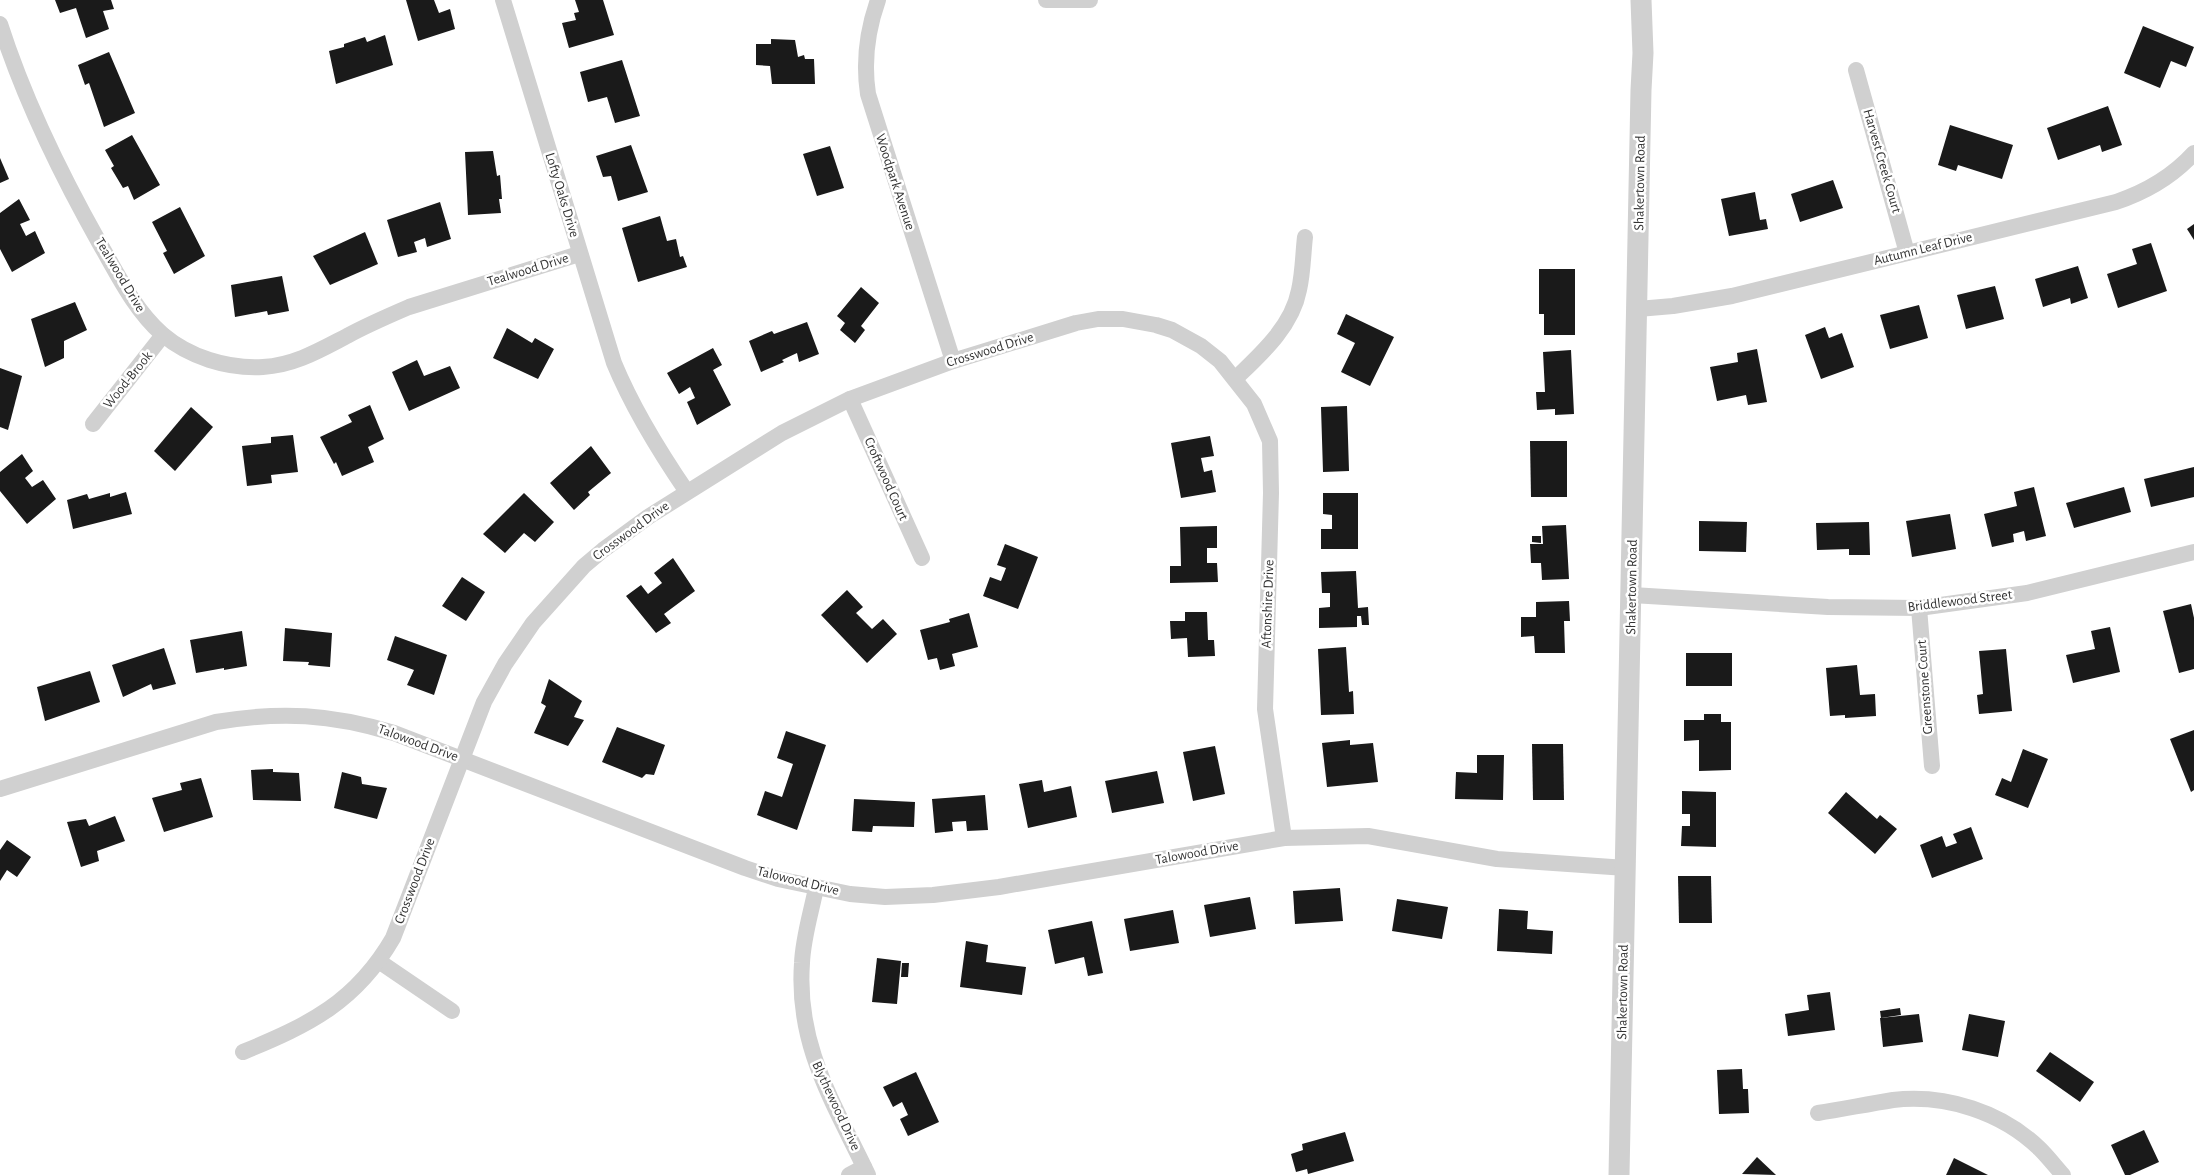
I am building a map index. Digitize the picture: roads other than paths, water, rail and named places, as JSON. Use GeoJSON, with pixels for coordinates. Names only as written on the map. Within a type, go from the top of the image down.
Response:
{"type":"FeatureCollection","features":[{"type":"Feature","properties":{"kind":"street","name":"Lofty Oaks Drive"},"geometry":{"type":"LineString","coordinates":[[503,0],[606,340],[623,386],[663,457],[687,492]]}},
{"type":"Feature","properties":{"kind":"street","name":"Woodpark Avenue"},"geometry":{"type":"LineString","coordinates":[[878,0],[866,47],[865,64],[868,94],[953,361]]}},
{"type":"Feature","properties":{"kind":"street"},"geometry":{"type":"LineString","coordinates":[[1046,0],[1090,0]]}},
{"type":"Feature","properties":{"kind":"street","name":"Shakertown Road"},"geometry":{"type":"LineString","coordinates":[[1620,1175],[1643,53],[1641,0]]}},
{"type":"Feature","properties":{"kind":"street","name":"Tealwood Drive"},"geometry":{"type":"LineString","coordinates":[[0,24],[32,113],[69,188],[133,301],[152,326],[190,352],[218,363],[249,367],[281,365],[312,355],[378,320],[409,307],[580,254]]}},
{"type":"Feature","properties":{"kind":"street","name":"Harvest Creek Court"},"geometry":{"type":"LineString","coordinates":[[1856,70],[1907,253]]}},
{"type":"Feature","properties":{"kind":"street","name":"Autumn Leaf Drive"},"geometry":{"type":"LineString","coordinates":[[1638,309],[1673,306],[1732,296],[2128,198],[2150,188],[2174,172],[2194,152]]}},
{"type":"Feature","properties":{"kind":"street"},"geometry":{"type":"LineString","coordinates":[[1235,379],[1268,347],[1289,316],[1299,292],[1305,237]]}},
{"type":"Feature","properties":{"kind":"street","name":"Crosswood Drive"},"geometry":{"type":"LineString","coordinates":[[243,1052],[286,1035],[329,1009],[357,988],[380,962],[393,938],[484,702],[505,664],[549,603],[584,566],[648,517],[782,434],[850,399],[953,361],[1076,323],[1098,319],[1123,319],[1156,325],[1187,337],[1220,361],[1235,379]]}},
{"type":"Feature","properties":{"kind":"street","name":"Wood-Brook"},"geometry":{"type":"LineString","coordinates":[[92,424],[163,335]]}},
{"type":"Feature","properties":{"kind":"street","name":"Aftonshire Drive"},"geometry":{"type":"LineString","coordinates":[[1235,379],[1254,404],[1270,442],[1272,493],[1265,709],[1284,838]]}},
{"type":"Feature","properties":{"kind":"street","name":"Croftwood Court"},"geometry":{"type":"LineString","coordinates":[[850,399],[922,558]]}},
{"type":"Feature","properties":{"kind":"street","name":"Briddlewood Street"},"geometry":{"type":"LineString","coordinates":[[1632,596],[1828,607],[1919,608],[2027,593],[2194,552]]}},
{"type":"Feature","properties":{"kind":"street","name":"Greenstone Court"},"geometry":{"type":"LineString","coordinates":[[1919,608],[1932,766]]}},
{"type":"Feature","properties":{"kind":"street","name":"Talowood Drive"},"geometry":{"type":"LineString","coordinates":[[0,789],[216,722],[272,714],[300,714],[351,720],[394,732],[745,868],[816,888],[885,897],[933,895],[999,887],[1284,838],[1368,836],[1497,859],[1626,868]]}},
{"type":"Feature","properties":{"kind":"street","name":"Blythewood Drive"},"geometry":{"type":"LineString","coordinates":[[816,888],[802,962],[802,1008],[810,1048],[818,1070],[866,1171]]}},
{"type":"Feature","properties":{"kind":"street"},"geometry":{"type":"LineString","coordinates":[[380,962],[452,1011]]}},
{"type":"Feature","properties":{"kind":"street"},"geometry":{"type":"LineString","coordinates":[[1818,1113],[1894,1100],[1916,1099],[1951,1102],[2000,1120],[2022,1134],[2041,1150],[2063,1175]]}},
{"type":"Feature","properties":{"kind":"street"},"geometry":{"type":"LineString","coordinates":[[848,1175],[866,1171]]}}]}
